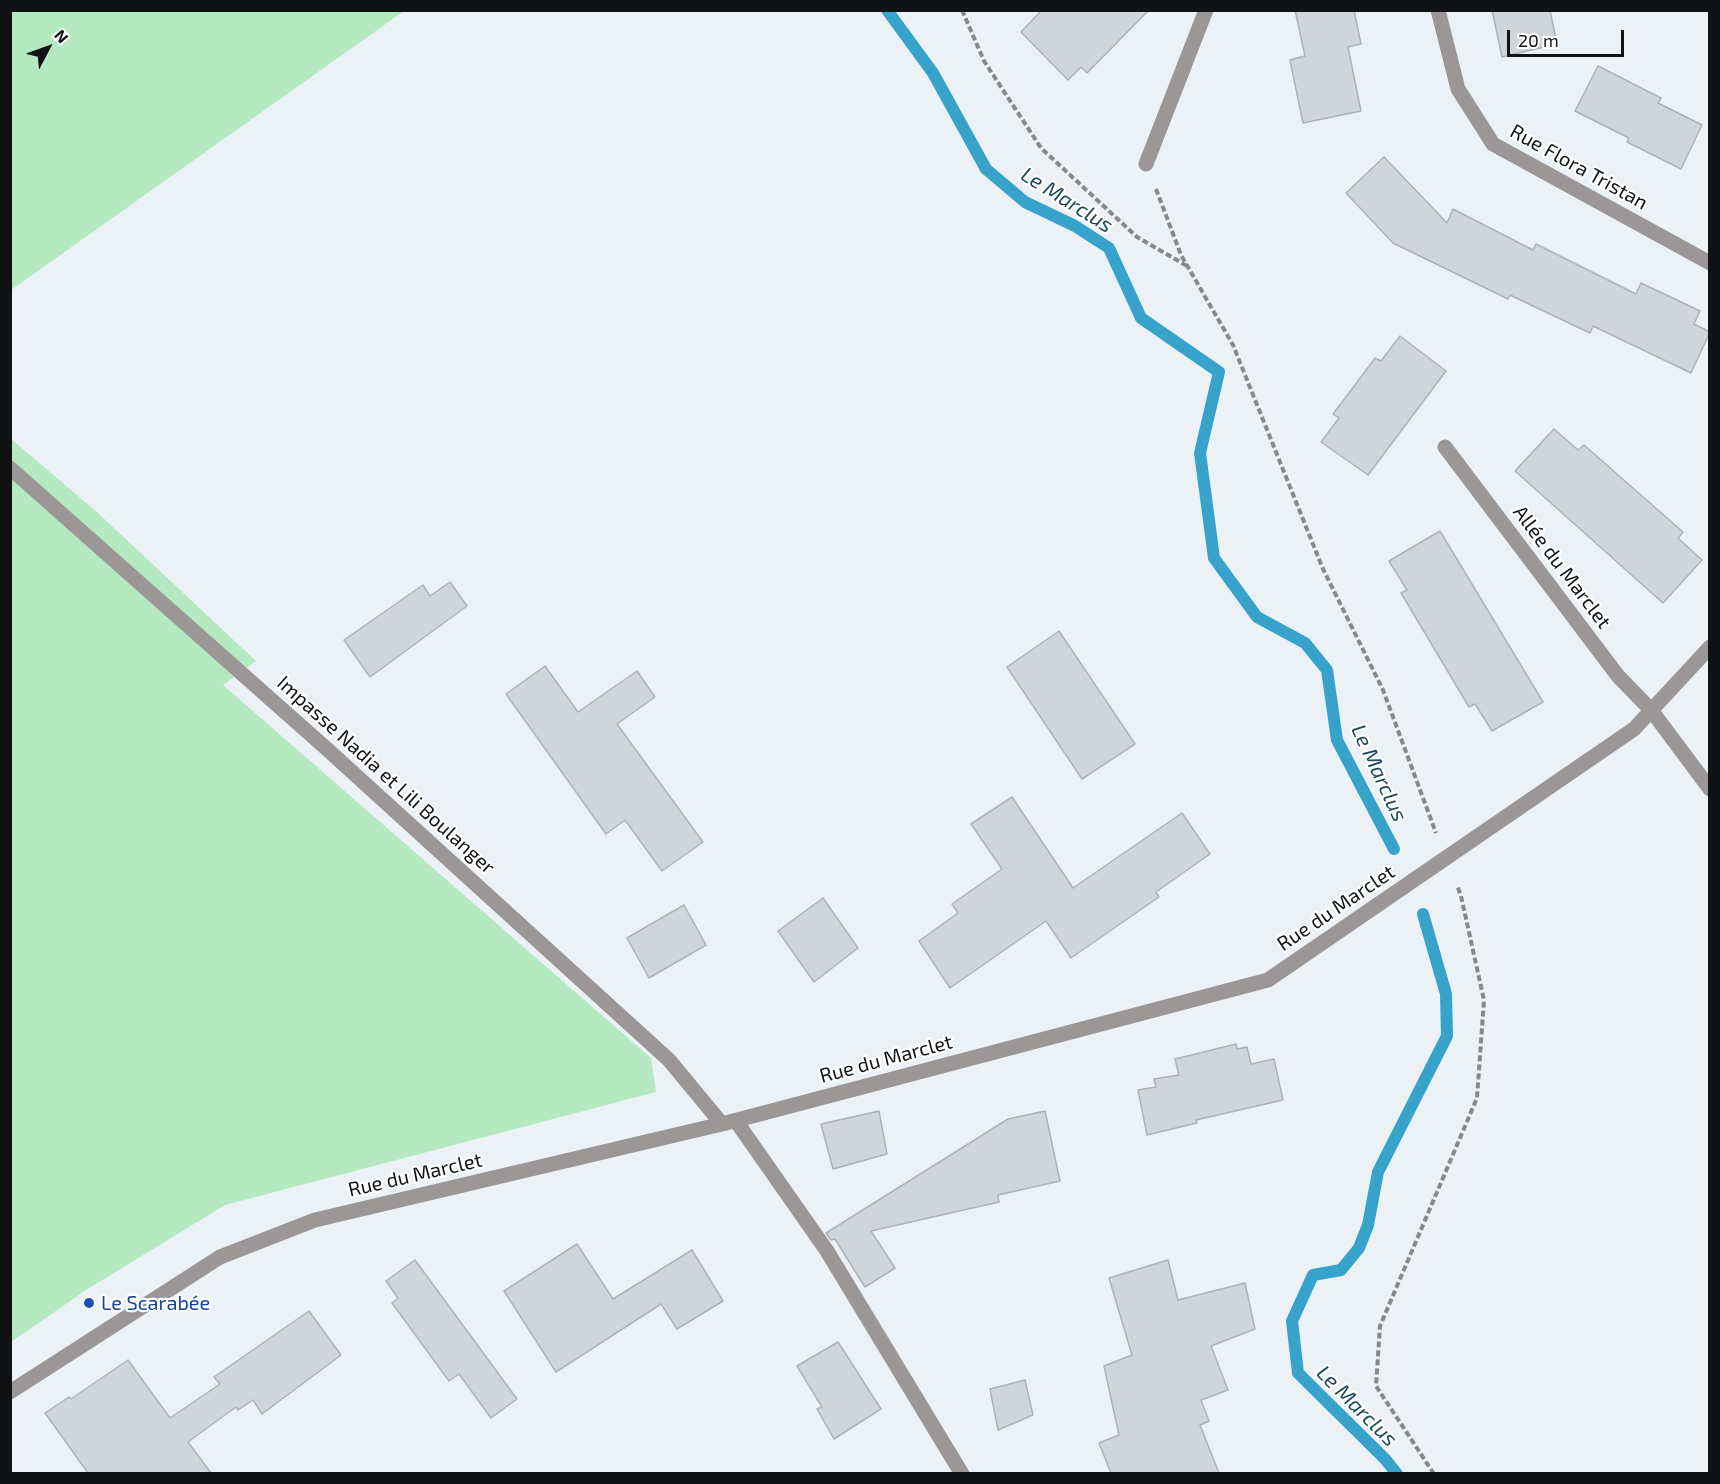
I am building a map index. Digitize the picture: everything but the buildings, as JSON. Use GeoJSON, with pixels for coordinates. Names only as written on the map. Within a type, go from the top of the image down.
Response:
{"type":"FeatureCollection","features":[{"type":"Feature","properties":{"kind":"street"},"geometry":{"type":"LineString","coordinates":[[1146,164],[1206,10]]}},
{"type":"Feature","properties":{"kind":"street","name":"Rue Flora Tristan"},"geometry":{"type":"LineString","coordinates":[[1438,10],[1458,89],[1493,144],[1710,263]]}},
{"type":"Feature","properties":{"kind":"street","name":"Allée du Marclet"},"geometry":{"type":"LineString","coordinates":[[1445,447],[1618,676],[1651,710],[1710,789]]}},
{"type":"Feature","properties":{"kind":"street","name":"Impasse Nadia et Lili Boulanger"},"geometry":{"type":"LineString","coordinates":[[10,468],[328,750],[669,1060],[729,1122],[827,1251],[962,1473]]}},
{"type":"Feature","properties":{"kind":"street","name":"Rue du Marclet"},"geometry":{"type":"LineString","coordinates":[[10,1392],[220,1257],[315,1220],[729,1122],[1268,980],[1634,729],[1710,646]]}},
{"type":"Feature","properties":{"kind":"path"},"geometry":{"type":"LineString","coordinates":[[962,10],[984,61],[1041,148],[1137,237],[1187,266]]}},
{"type":"Feature","properties":{"kind":"path"},"geometry":{"type":"LineString","coordinates":[[1146,164],[1181,255],[1233,345],[1323,568],[1383,690],[1461,896],[1484,1000],[1477,1098],[1380,1326],[1376,1386],[1434,1473]]}},
{"type":"Feature","properties":{"kind":"green space"},"geometry":{"type":"Polygon","coordinates":[[[11,10],[404,10],[404,11],[11,290],[11,10]]]}},
{"type":"Feature","properties":{"kind":"green space"},"geometry":{"type":"Polygon","coordinates":[[[10,438],[98,513],[256,661],[223,685],[651,1058],[656,1092],[225,1205],[86,1290],[11,1342],[10,438]]]}},
{"type":"Feature","properties":{"kind":"waterway","name":"Le Marclus"},"geometry":{"type":"LineString","coordinates":[[887,10],[933,73],[986,169],[1025,202],[1075,226],[1109,248],[1141,318],[1219,372],[1200,453],[1214,558],[1257,617],[1305,643],[1327,670],[1337,740],[1394,849]]}},
{"type":"Feature","properties":{"kind":"waterway","name":"Le Marclus"},"geometry":{"type":"LineString","coordinates":[[1397,1474],[1385,1459],[1298,1373],[1292,1321],[1313,1275],[1341,1270],[1359,1248],[1368,1225],[1378,1172],[1447,1036],[1446,994],[1423,914]]}},
{"type":"Feature","properties":{"kind":"place","name":"Le Scarabée"},"geometry":{"type":"Point","coordinates":[89,1303]}}]}
